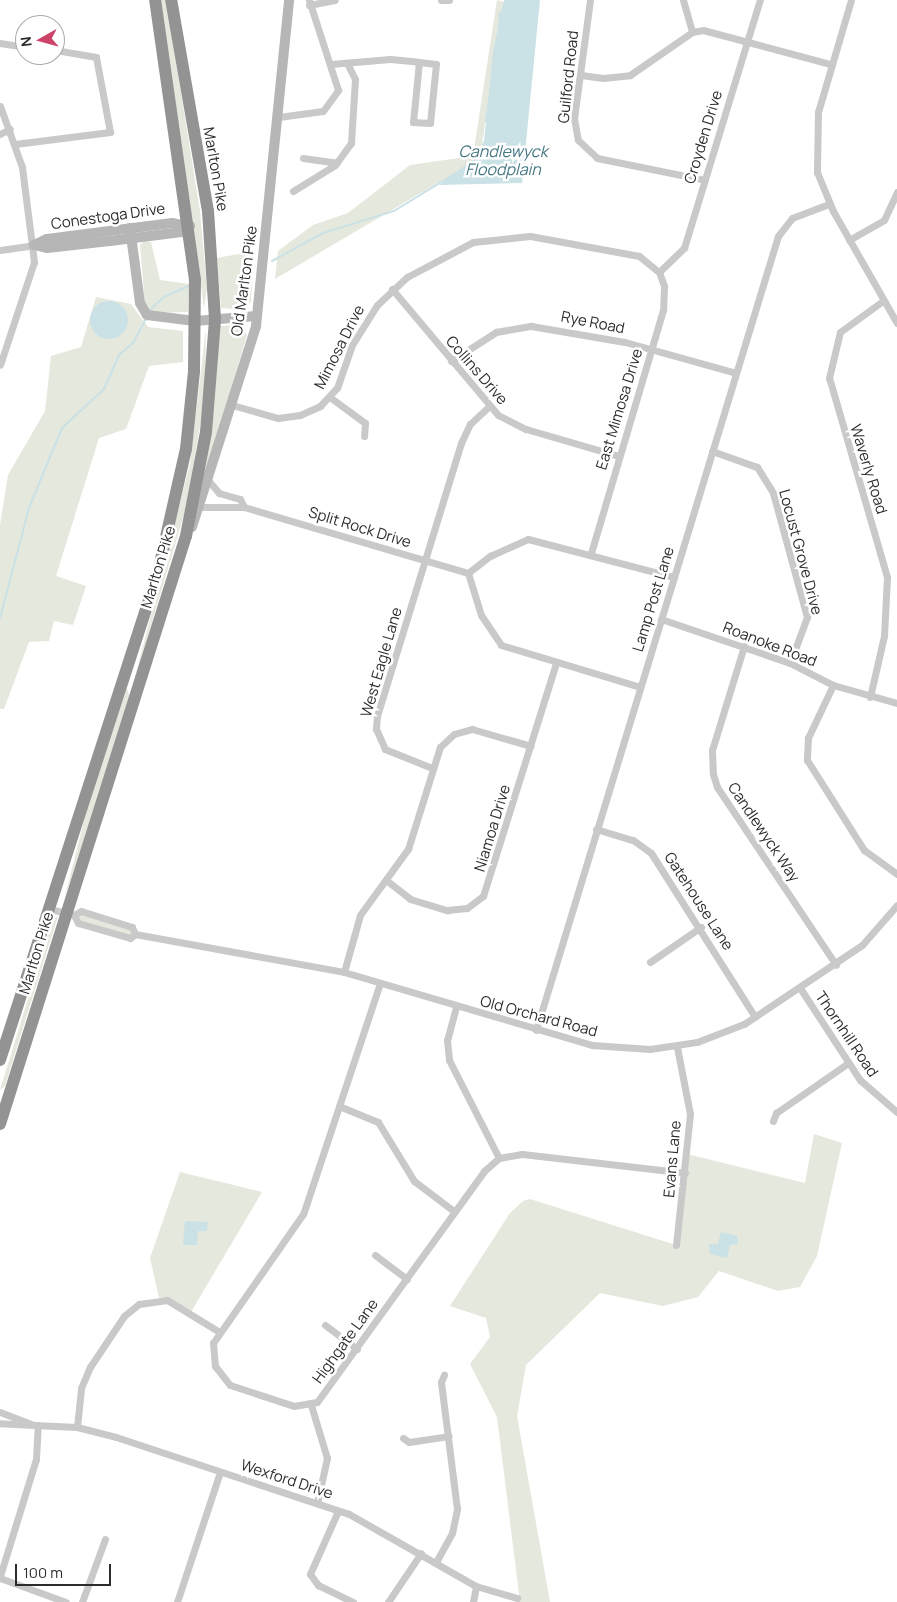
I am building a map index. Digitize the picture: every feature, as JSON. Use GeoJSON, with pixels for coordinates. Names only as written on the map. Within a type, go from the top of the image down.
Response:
{"type":"FeatureCollection","features":[{"type":"Feature","properties":{"kind":"highway","name":"Marlton Pike"},"geometry":{"type":"LineString","coordinates":[[0,1060],[128,666],[180,482],[194,371],[195,320],[188,226],[155,0]]}},
{"type":"Feature","properties":{"kind":"highway","name":"Marlton Pike"},"geometry":{"type":"LineString","coordinates":[[0,1124],[70,914],[133,700],[180,556],[206,432],[215,319],[208,211],[171,0]]}},
{"type":"Feature","properties":{"kind":"highway"},"geometry":{"type":"LineString","coordinates":[[128,666],[127,683],[133,700]]}},
{"type":"Feature","properties":{"kind":"street","name":"Old Marlton Pike"},"geometry":{"type":"LineString","coordinates":[[180,556],[200,507],[257,316],[279,117],[289,0]]}},
{"type":"Feature","properties":{"kind":"street"},"geometry":{"type":"LineString","coordinates":[[279,117],[313,114],[329,108],[338,90],[309,2],[335,0]]}},
{"type":"Feature","properties":{"kind":"street"},"geometry":{"type":"LineString","coordinates":[[441,0],[449,0]]}},
{"type":"Feature","properties":{"kind":"street","name":"Guilford Road"},"geometry":{"type":"LineString","coordinates":[[590,0],[574,130],[589,154],[705,180]]}},
{"type":"Feature","properties":{"kind":"street"},"geometry":{"type":"LineString","coordinates":[[683,0],[692,32]]}},
{"type":"Feature","properties":{"kind":"street","name":"Croyden Drive"},"geometry":{"type":"LineString","coordinates":[[659,272],[684,248],[760,0]]}},
{"type":"Feature","properties":{"kind":"street"},"geometry":{"type":"LineString","coordinates":[[851,0],[830,64],[814,142],[817,172],[829,204],[897,323]]}},
{"type":"Feature","properties":{"kind":"street"},"geometry":{"type":"LineString","coordinates":[[581,74],[603,78],[630,75],[692,32],[710,30],[830,64]]}},
{"type":"Feature","properties":{"kind":"street"},"geometry":{"type":"LineString","coordinates":[[0,43],[15,45]]}},
{"type":"Feature","properties":{"kind":"street"},"geometry":{"type":"LineString","coordinates":[[15,144],[110,132],[96,57],[65,52]]}},
{"type":"Feature","properties":{"kind":"street"},"geometry":{"type":"LineString","coordinates":[[331,64],[347,62],[419,62],[436,64],[430,123],[414,122],[419,62]]}},
{"type":"Feature","properties":{"kind":"street"},"geometry":{"type":"LineString","coordinates":[[293,191],[338,163],[351,143],[355,79],[347,62]]}},
{"type":"Feature","properties":{"kind":"street"},"geometry":{"type":"LineString","coordinates":[[0,106],[15,144],[34,246],[32,277],[0,365]]}},
{"type":"Feature","properties":{"kind":"street"},"geometry":{"type":"LineString","coordinates":[[0,134],[10,129]]}},
{"type":"Feature","properties":{"kind":"street"},"geometry":{"type":"LineString","coordinates":[[303,158],[338,163]]}},
{"type":"Feature","properties":{"kind":"street"},"geometry":{"type":"LineString","coordinates":[[850,240],[884,220],[897,192]]}},
{"type":"Feature","properties":{"kind":"street","name":"Lamp Post Lane"},"geometry":{"type":"LineString","coordinates":[[536,1030],[736,373],[784,225],[829,204]]}},
{"type":"Feature","properties":{"kind":"street","name":"Conestoga Drive"},"geometry":{"type":"LineString","coordinates":[[0,250],[34,246],[48,248],[131,233],[181,232],[188,226]]}},
{"type":"Feature","properties":{"kind":"street"},"geometry":{"type":"LineString","coordinates":[[131,233],[144,312],[153,318],[195,320],[257,316]]}},
{"type":"Feature","properties":{"kind":"street","name":"Mimosa Drive"},"geometry":{"type":"LineString","coordinates":[[232,405],[264,416],[289,418],[331,398],[364,323],[392,289],[461,247],[511,235],[639,256],[659,272]]}},
{"type":"Feature","properties":{"kind":"street","name":"East Mimosa Drive"},"geometry":{"type":"LineString","coordinates":[[591,553],[652,349],[665,297],[659,272]]}},
{"type":"Feature","properties":{"kind":"street","name":"Collins Drive"},"geometry":{"type":"LineString","coordinates":[[392,289],[488,407],[526,429],[619,456]]}},
{"type":"Feature","properties":{"kind":"street","name":"Waverly Road"},"geometry":{"type":"LineString","coordinates":[[870,697],[884,636],[887,577],[835,403],[830,370],[840,332],[884,300]]}},
{"type":"Feature","properties":{"kind":"street","name":"Rye Road"},"geometry":{"type":"LineString","coordinates":[[451,361],[496,332],[531,326],[652,349],[736,373]]}},
{"type":"Feature","properties":{"kind":"street"},"geometry":{"type":"LineString","coordinates":[[331,398],[365,423],[364,436]]}},
{"type":"Feature","properties":{"kind":"street","name":"West Eagle Lane"},"geometry":{"type":"LineString","coordinates":[[432,768],[393,756],[376,729],[424,561],[464,434],[488,407]]}},
{"type":"Feature","properties":{"kind":"street","name":"Locust Grove Drive"},"geometry":{"type":"LineString","coordinates":[[712,452],[757,467],[772,494],[807,617],[790,663]]}},
{"type":"Feature","properties":{"kind":"street","name":"Split Rock Drive"},"geometry":{"type":"LineString","coordinates":[[208,480],[219,493],[240,499],[244,507]]}},
{"type":"Feature","properties":{"kind":"street","name":"Split Rock Drive"},"geometry":{"type":"LineString","coordinates":[[200,507],[244,507],[468,573]]}},
{"type":"Feature","properties":{"kind":"street"},"geometry":{"type":"LineString","coordinates":[[640,687],[509,649],[495,638],[470,588],[468,573],[490,556],[528,539],[591,553],[674,577]]}},
{"type":"Feature","properties":{"kind":"street","name":"Roanoke Road"},"geometry":{"type":"LineString","coordinates":[[661,619],[790,663],[833,685],[897,704]]}},
{"type":"Feature","properties":{"kind":"street","name":"Candlewyck Way"},"geometry":{"type":"LineString","coordinates":[[744,646],[712,750],[713,774],[717,787],[836,965]]}},
{"type":"Feature","properties":{"kind":"street","name":"Niamoa Drive"},"geometry":{"type":"LineString","coordinates":[[386,880],[410,899],[447,910],[476,903],[492,874],[556,663]]}},
{"type":"Feature","properties":{"kind":"street"},"geometry":{"type":"LineString","coordinates":[[833,685],[808,738],[807,760],[864,850],[897,874]]}},
{"type":"Feature","properties":{"kind":"street"},"geometry":{"type":"LineString","coordinates":[[344,972],[360,915],[408,849],[440,747],[463,730],[482,730],[531,746]]}},
{"type":"Feature","properties":{"kind":"street","name":"Gatehouse Lane"},"geometry":{"type":"LineString","coordinates":[[596,829],[633,840],[651,853],[701,928],[755,1017]]}},
{"type":"Feature","properties":{"kind":"street","name":"Old Orchard Road"},"geometry":{"type":"LineString","coordinates":[[70,914],[78,923],[130,938],[135,934],[344,972],[456,1007],[608,1048],[677,1047],[716,1036],[755,1017],[836,965],[870,937],[897,905]]}},
{"type":"Feature","properties":{"kind":"street","name":"Old Orchard Road"},"geometry":{"type":"LineString","coordinates":[[50,909],[70,914],[81,911],[132,927],[135,934]]}},
{"type":"Feature","properties":{"kind":"street"},"geometry":{"type":"LineString","coordinates":[[650,962],[701,928]]}},
{"type":"Feature","properties":{"kind":"street","name":"Highgate Lane"},"geometry":{"type":"LineString","coordinates":[[380,983],[303,1214],[218,1331],[212,1356],[221,1377],[230,1385],[294,1406],[311,1405],[323,1397],[455,1212],[499,1158]]}},
{"type":"Feature","properties":{"kind":"street","name":"Thornhill Road"},"geometry":{"type":"LineString","coordinates":[[800,988],[848,1063],[868,1090],[897,1112]]}},
{"type":"Feature","properties":{"kind":"street"},"geometry":{"type":"LineString","coordinates":[[456,1007],[447,1040],[448,1060],[499,1158],[518,1154],[685,1173]]}},
{"type":"Feature","properties":{"kind":"street","name":"Evans Lane"},"geometry":{"type":"LineString","coordinates":[[676,1245],[690,1114],[677,1047]]}},
{"type":"Feature","properties":{"kind":"street"},"geometry":{"type":"LineString","coordinates":[[773,1121],[776,1113],[848,1063]]}},
{"type":"Feature","properties":{"kind":"street"},"geometry":{"type":"LineString","coordinates":[[338,1106],[378,1122],[414,1181],[455,1212]]}},
{"type":"Feature","properties":{"kind":"street"},"geometry":{"type":"LineString","coordinates":[[375,1255],[407,1279]]}},
{"type":"Feature","properties":{"kind":"street"},"geometry":{"type":"LineString","coordinates":[[77,1427],[82,1388],[90,1367],[124,1316],[139,1304],[166,1300],[218,1331]]}},
{"type":"Feature","properties":{"kind":"street"},"geometry":{"type":"LineString","coordinates":[[325,1325],[357,1350]]}},
{"type":"Feature","properties":{"kind":"street"},"geometry":{"type":"LineString","coordinates":[[436,1562],[456,1517],[449,1436],[441,1382],[444,1375]]}},
{"type":"Feature","properties":{"kind":"street"},"geometry":{"type":"LineString","coordinates":[[311,1405],[327,1458],[317,1503]]}},
{"type":"Feature","properties":{"kind":"street","name":"Wexford Drive"},"geometry":{"type":"LineString","coordinates":[[0,1412],[36,1425]]}},
{"type":"Feature","properties":{"kind":"street","name":"Wexford Drive"},"geometry":{"type":"LineString","coordinates":[[0,1423],[77,1427],[317,1503],[338,1511],[421,1553],[476,1586],[517,1598]]}},
{"type":"Feature","properties":{"kind":"street"},"geometry":{"type":"LineString","coordinates":[[36,1425],[36,1459],[0,1577],[66,1602]]}},
{"type":"Feature","properties":{"kind":"street"},"geometry":{"type":"LineString","coordinates":[[403,1438],[409,1442],[449,1436]]}},
{"type":"Feature","properties":{"kind":"street"},"geometry":{"type":"LineString","coordinates":[[177,1602],[220,1472]]}},
{"type":"Feature","properties":{"kind":"street"},"geometry":{"type":"LineString","coordinates":[[338,1511],[310,1570],[314,1581],[353,1602]]}},
{"type":"Feature","properties":{"kind":"street"},"geometry":{"type":"LineString","coordinates":[[82,1602],[105,1539]]}},
{"type":"Feature","properties":{"kind":"street"},"geometry":{"type":"LineString","coordinates":[[388,1602],[398,1593],[421,1553]]}},
{"type":"Feature","properties":{"kind":"street"},"geometry":{"type":"LineString","coordinates":[[472,1602],[476,1586]]}},
{"type":"Feature","properties":{"kind":"shaded area"},"geometry":{"type":"Polygon","coordinates":[[[161,0],[166,0],[200,211],[207,289],[204,308],[161,0]]]}},
{"type":"Feature","properties":{"kind":"shaded area"},"geometry":{"type":"Polygon","coordinates":[[[497,0],[504,2],[480,158],[275,279],[278,251],[313,225],[348,213],[410,165],[473,156],[497,0]]]}},
{"type":"Feature","properties":{"kind":"shaded area"},"geometry":{"type":"Polygon","coordinates":[[[144,241],[151,242],[160,280],[189,284],[188,312],[153,313],[145,304],[140,245],[144,241]]]}},
{"type":"Feature","properties":{"kind":"shaded area"},"geometry":{"type":"Polygon","coordinates":[[[254,251],[251,302],[242,310],[221,308],[217,258],[254,251]]]}},
{"type":"Feature","properties":{"kind":"shaded area"},"geometry":{"type":"Polygon","coordinates":[[[96,297],[131,304],[148,327],[183,331],[183,362],[149,366],[126,429],[99,438],[56,576],[86,586],[73,625],[54,621],[49,641],[29,642],[4,709],[0,709],[0,525],[8,475],[45,411],[51,356],[81,347],[96,297]]]}},
{"type":"Feature","properties":{"kind":"shaded area"},"geometry":{"type":"Polygon","coordinates":[[[239,325],[247,335],[205,477],[220,326],[239,325]]]}},
{"type":"Feature","properties":{"kind":"shaded area"},"geometry":{"type":"Polygon","coordinates":[[[206,328],[205,396],[187,505],[133,685],[190,464],[206,328]]]}},
{"type":"Feature","properties":{"kind":"shaded area"},"geometry":{"type":"Polygon","coordinates":[[[127,688],[130,699],[64,900],[89,801],[127,688]]]}},
{"type":"Feature","properties":{"kind":"shaded area"},"geometry":{"type":"Polygon","coordinates":[[[81,911],[132,927],[130,938],[78,923],[74,915],[81,911]]]}},
{"type":"Feature","properties":{"kind":"shaded area"},"geometry":{"type":"Polygon","coordinates":[[[58,916],[5,1086],[0,1090],[52,920],[58,916]]]}},
{"type":"Feature","properties":{"kind":"shaded area"},"geometry":{"type":"Polygon","coordinates":[[[814,1134],[842,1143],[817,1256],[800,1287],[778,1291],[719,1271],[698,1297],[663,1306],[600,1293],[526,1365],[517,1416],[550,1602],[520,1602],[497,1417],[470,1364],[490,1337],[486,1318],[450,1306],[510,1213],[523,1201],[530,1199],[676,1245],[687,1154],[805,1183],[814,1134]]]}},
{"type":"Feature","properties":{"kind":"shaded area"},"geometry":{"type":"Polygon","coordinates":[[[180,1172],[262,1192],[191,1312],[159,1298],[150,1258],[180,1172]]]}},
{"type":"Feature","properties":{"kind":"water","name":"Candlewyck Floodplain"},"geometry":{"type":"Polygon","coordinates":[[[504,0],[540,0],[522,183],[439,185],[483,152],[493,52],[504,0]]]}},
{"type":"Feature","properties":{"kind":"water"},"geometry":{"type":"Polygon","coordinates":[[[109,301],[123,306],[128,320],[123,334],[109,339],[95,334],[90,320],[95,306],[109,301]]]}},
{"type":"Feature","properties":{"kind":"water"},"geometry":{"type":"Polygon","coordinates":[[[185,1221],[208,1222],[207,1231],[198,1231],[197,1245],[183,1245],[185,1221]]]}},
{"type":"Feature","properties":{"kind":"water"},"geometry":{"type":"Polygon","coordinates":[[[721,1232],[737,1236],[738,1244],[730,1245],[727,1258],[710,1254],[709,1244],[718,1244],[721,1232]]]}},
{"type":"Feature","properties":{"kind":"waterway"},"geometry":{"type":"LineString","coordinates":[[499,29],[500,12]]}},
{"type":"Feature","properties":{"kind":"waterway"},"geometry":{"type":"LineString","coordinates":[[486,121],[499,34]]}},
{"type":"Feature","properties":{"kind":"waterway"},"geometry":{"type":"LineString","coordinates":[[272,261],[323,233],[394,211],[474,162],[485,141]]}},
{"type":"Feature","properties":{"kind":"waterway"},"geometry":{"type":"LineString","coordinates":[[150,310],[164,297],[189,286]]}},
{"type":"Feature","properties":{"kind":"waterway"},"geometry":{"type":"LineString","coordinates":[[0,618],[29,508],[62,428],[104,389],[119,355],[133,343],[145,320]]}}]}
